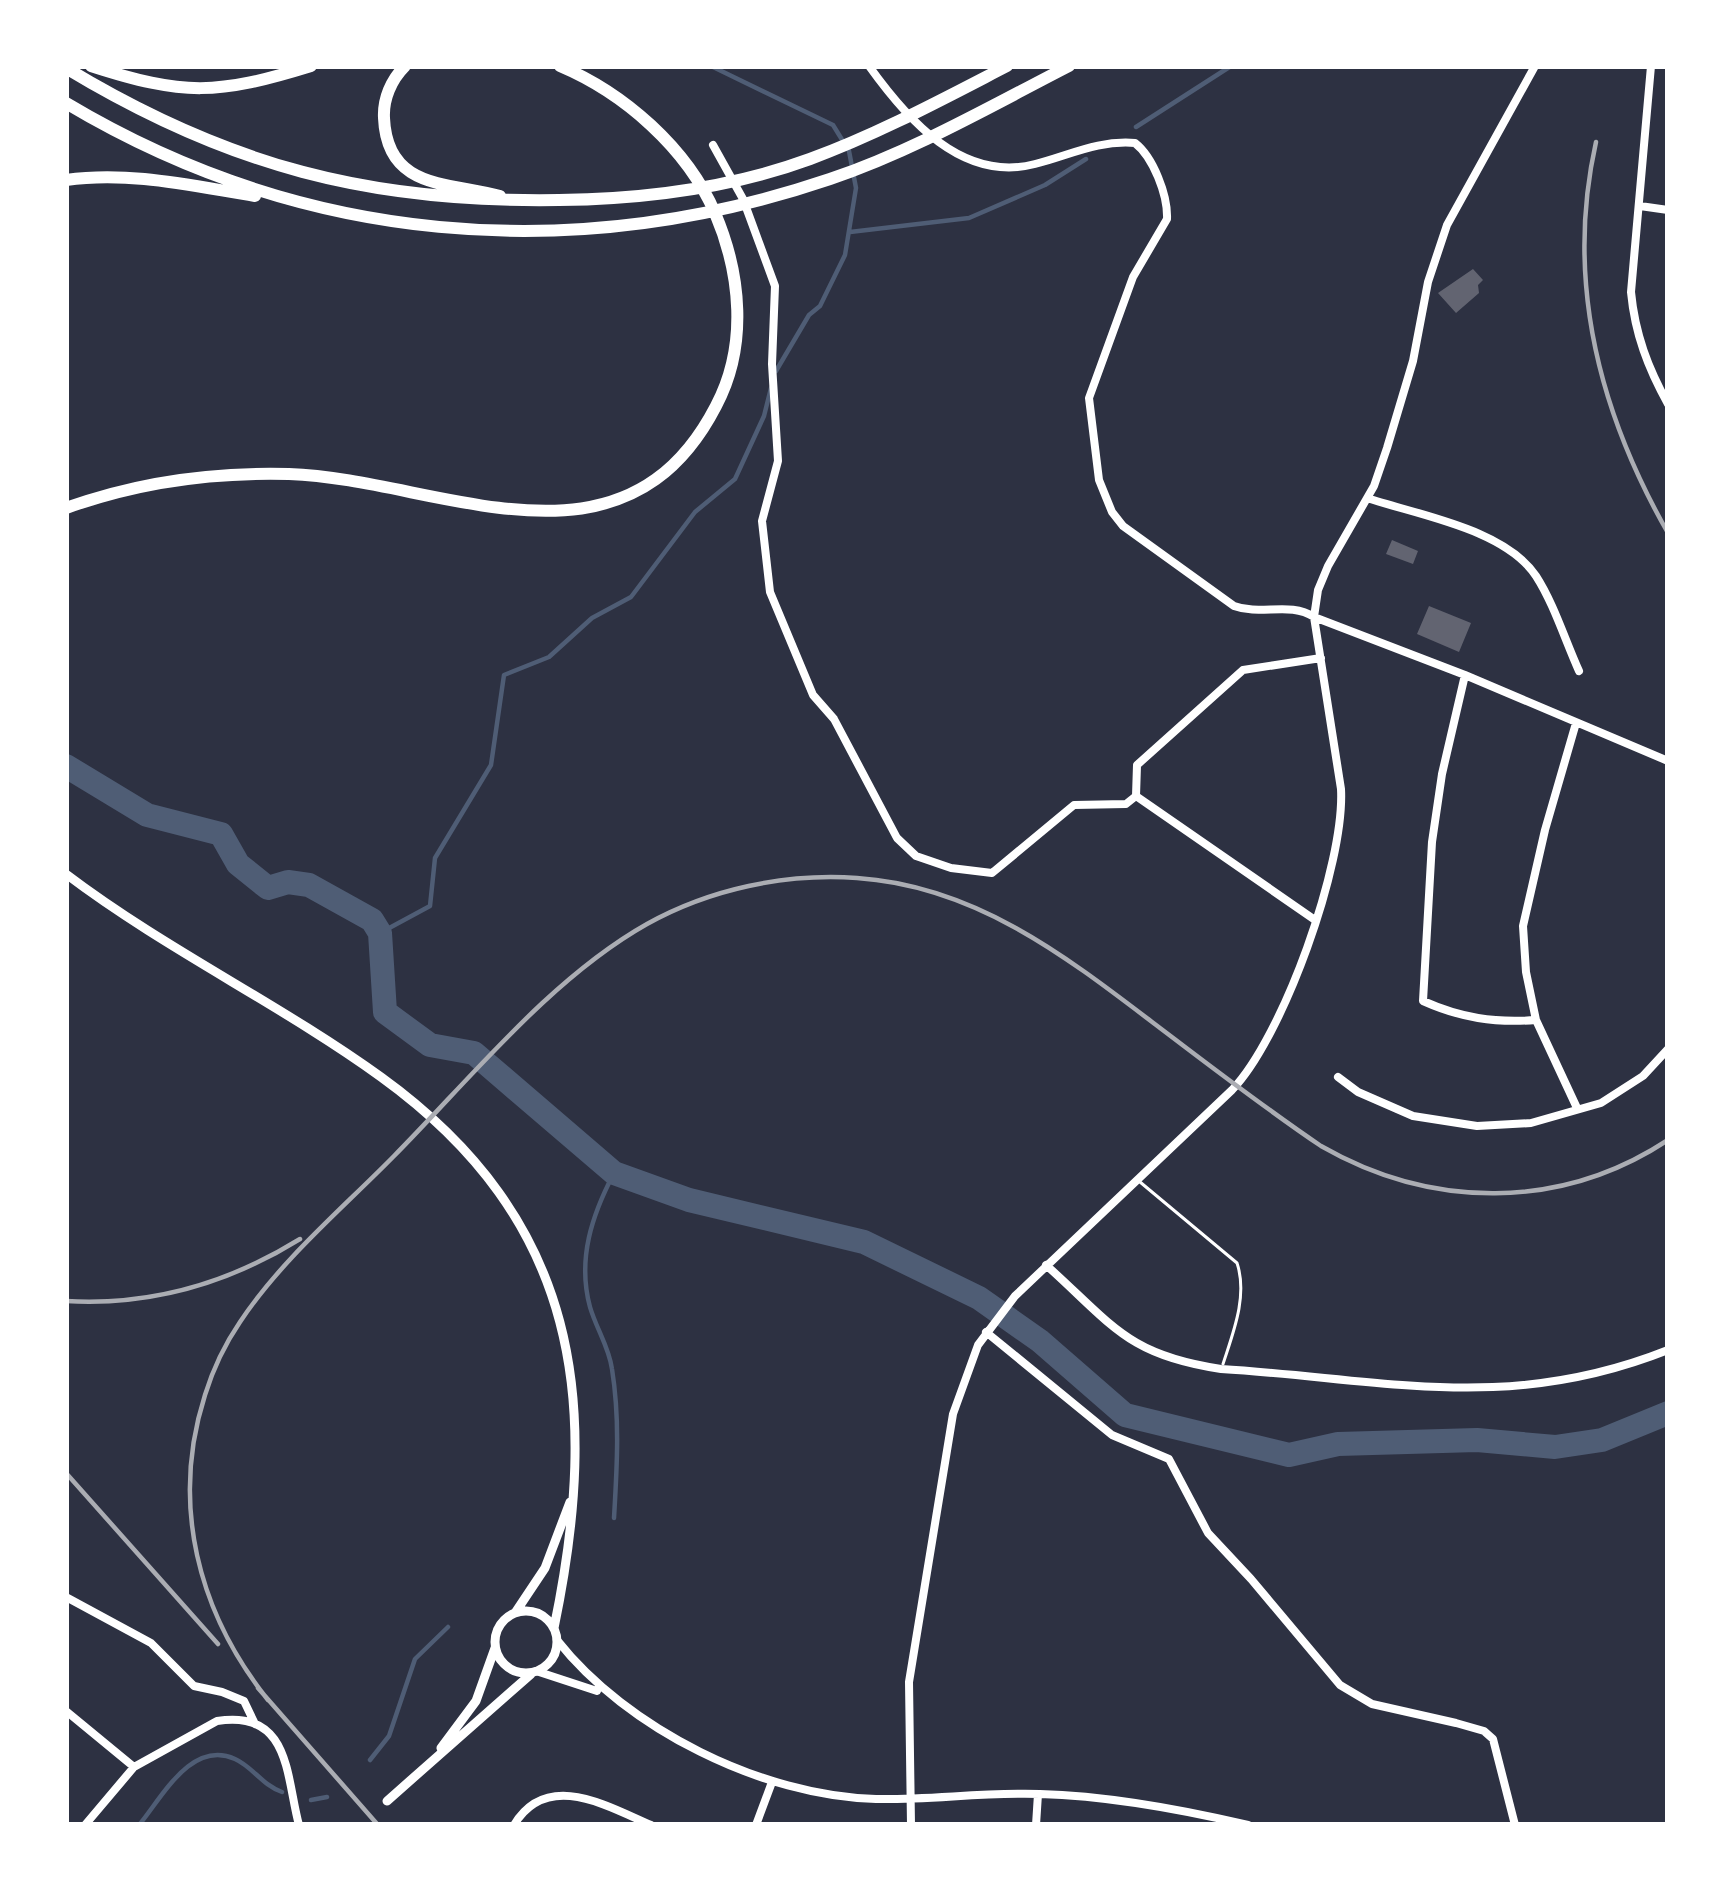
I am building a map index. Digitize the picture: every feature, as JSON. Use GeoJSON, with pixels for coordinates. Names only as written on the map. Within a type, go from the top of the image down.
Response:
{"type":"FeatureCollection","features":[{"type":"Feature","properties":{"kind":"highway"},"geometry":{"type":"LineString","coordinates":[[91,66],[149,85],[185,90],[223,88],[310,66]]}},
{"type":"Feature","properties":{"kind":"highway"},"geometry":{"type":"LineString","coordinates":[[405,66],[391,85],[383,113],[386,134],[399,162],[419,178],[442,187],[482,190],[518,200]]}},
{"type":"Feature","properties":{"kind":"highway"},"geometry":{"type":"LineString","coordinates":[[66,508],[166,482],[248,474],[340,478],[486,508],[557,513],[618,498],[668,468],[703,429],[729,375],[737,310],[732,266],[706,196],[666,142],[612,94],[560,66]]}},
{"type":"Feature","properties":{"kind":"highway"},"geometry":{"type":"LineString","coordinates":[[66,68],[148,115],[291,170],[412,195],[602,200],[666,193],[807,160],[1007,66]]}},
{"type":"Feature","properties":{"kind":"highway"},"geometry":{"type":"LineString","coordinates":[[66,180],[139,178],[417,226],[500,232],[614,229],[672,221],[834,178],[975,115],[1069,66]]}},
{"type":"Feature","properties":{"kind":"highway"},"geometry":{"type":"LineString","coordinates":[[66,103],[190,165],[301,203]]}},
{"type":"Feature","properties":{"kind":"street"},"geometry":{"type":"LineString","coordinates":[[868,66],[894,100],[949,151],[972,162],[1019,167],[1087,146],[1123,142],[1142,146],[1163,195],[1167,219],[1133,277],[1092,382],[1090,416],[1104,495],[1123,526],[1234,606],[1300,608],[1668,761]]}},
{"type":"Feature","properties":{"kind":"street"},"geometry":{"type":"LineString","coordinates":[[911,1825],[909,1682],[937,1502],[963,1380],[988,1330],[1015,1296],[1256,1062],[1315,920],[1342,804],[1314,617],[1318,590],[1367,498],[1404,397],[1428,282],[1447,225],[1535,66]]}},
{"type":"Feature","properties":{"kind":"street"},"geometry":{"type":"LineString","coordinates":[[1651,66],[1630,292],[1649,371],[1668,404]]}},
{"type":"Feature","properties":{"kind":"street"},"geometry":{"type":"LineString","coordinates":[[713,146],[755,228],[776,286],[772,364],[778,461],[762,520],[770,592],[813,695],[834,719],[896,838],[916,856],[951,868],[992,873],[1074,805],[1126,804],[1136,796],[1137,765],[1243,670],[1321,658]]}},
{"type":"Feature","properties":{"kind":"street"},"geometry":{"type":"LineString","coordinates":[[1640,206],[1668,210]]}},
{"type":"Feature","properties":{"kind":"street"},"geometry":{"type":"LineString","coordinates":[[1367,498],[1482,535],[1523,559],[1538,578],[1579,671]]}},
{"type":"Feature","properties":{"kind":"street"},"geometry":{"type":"LineString","coordinates":[[1465,675],[1432,842],[1423,1001],[1458,1016],[1499,1022],[1536,1020]]}},
{"type":"Feature","properties":{"kind":"street"},"geometry":{"type":"LineString","coordinates":[[1576,723],[1523,926],[1536,1020],[1577,1108]]}},
{"type":"Feature","properties":{"kind":"street"},"geometry":{"type":"LineString","coordinates":[[1136,796],[1315,920]]}},
{"type":"Feature","properties":{"kind":"street"},"geometry":{"type":"LineString","coordinates":[[66,874],[416,1103],[479,1164],[533,1247],[562,1327],[577,1434],[573,1533],[552,1659],[387,1802]]}},
{"type":"Feature","properties":{"kind":"street"},"geometry":{"type":"LineString","coordinates":[[1338,1077],[1358,1092],[1412,1116],[1477,1126],[1532,1123],[1601,1103],[1668,1049]]}},
{"type":"Feature","properties":{"kind":"street"},"geometry":{"type":"LineString","coordinates":[[1046,1265],[1139,1346],[1179,1363],[1221,1369],[1482,1390],[1596,1374],[1668,1350]]}},
{"type":"Feature","properties":{"kind":"street"},"geometry":{"type":"LineString","coordinates":[[988,1330],[1112,1435],[1169,1459],[1208,1533],[1340,1685],[1372,1704],[1484,1731],[1493,1739],[1515,1825]]}},
{"type":"Feature","properties":{"kind":"street"},"geometry":{"type":"LineString","coordinates":[[430,1762],[476,1701],[497,1630],[515,1613],[544,1568],[573,1491]]}},
{"type":"Feature","properties":{"kind":"street"},"geometry":{"type":"LineString","coordinates":[[66,1598],[151,1643],[194,1686],[236,1696],[250,1708],[255,1724]]}},
{"type":"Feature","properties":{"kind":"street"},"geometry":{"type":"LineString","coordinates":[[515,1613],[542,1615],[581,1672],[609,1696],[715,1757],[773,1781],[844,1797],[1038,1794],[1153,1805],[1248,1825]]}},
{"type":"Feature","properties":{"kind":"street"},"geometry":{"type":"LineString","coordinates":[[495,1647],[512,1670],[534,1672],[609,1696]]}},
{"type":"Feature","properties":{"kind":"street"},"geometry":{"type":"LineString","coordinates":[[66,1711],[134,1767]]}},
{"type":"Feature","properties":{"kind":"street"},"geometry":{"type":"LineString","coordinates":[[85,1825],[134,1767],[217,1721],[231,1719],[255,1724],[272,1738],[288,1765],[299,1825]]}},
{"type":"Feature","properties":{"kind":"street"},"geometry":{"type":"LineString","coordinates":[[756,1825],[773,1781]]}},
{"type":"Feature","properties":{"kind":"street"},"geometry":{"type":"LineString","coordinates":[[514,1825],[536,1802],[572,1794],[651,1825]]}},
{"type":"Feature","properties":{"kind":"street"},"geometry":{"type":"LineString","coordinates":[[1036,1825],[1038,1794]]}},
{"type":"Feature","properties":{"kind":"lane"},"geometry":{"type":"LineString","coordinates":[[1138,1181],[1237,1263],[1240,1300],[1221,1369]]}},
{"type":"Feature","properties":{"kind":"building"},"geometry":{"type":"Polygon","coordinates":[[[1473,269],[1483,280],[1479,293],[1456,313],[1438,293],[1473,269]]]}},
{"type":"Feature","properties":{"kind":"building"},"geometry":{"type":"Polygon","coordinates":[[[1392,540],[1418,551],[1413,564],[1386,554],[1392,540]]]}},
{"type":"Feature","properties":{"kind":"building"},"geometry":{"type":"Polygon","coordinates":[[[1429,606],[1471,623],[1459,652],[1417,634],[1429,606]]]}},
{"type":"Feature","properties":{"kind":"waterway"},"geometry":{"type":"LineString","coordinates":[[711,66],[833,125],[849,151],[856,188],[845,255],[820,306],[809,315],[776,371]]}},
{"type":"Feature","properties":{"kind":"waterway"},"geometry":{"type":"LineString","coordinates":[[1136,127],[1231,66]]}},
{"type":"Feature","properties":{"kind":"waterway"},"geometry":{"type":"LineString","coordinates":[[850,232],[969,218],[1045,185],[1086,159]]}},
{"type":"Feature","properties":{"kind":"waterway"},"geometry":{"type":"LineString","coordinates":[[380,933],[430,906],[435,858],[491,765],[504,675],[549,657],[592,618],[631,597],[695,512],[735,479],[764,416],[771,388]]}},
{"type":"Feature","properties":{"kind":"waterway"},"geometry":{"type":"LineString","coordinates":[[66,766],[147,815],[221,834],[238,864],[268,888],[288,882],[309,885],[372,920],[380,933],[385,1012],[430,1045],[474,1053],[614,1173],[689,1200],[864,1242],[979,1298],[1040,1341],[1125,1415],[1289,1455],[1338,1444],[1477,1440],[1555,1447],[1602,1440],[1668,1413]]}},
{"type":"Feature","properties":{"kind":"waterway"},"geometry":{"type":"LineString","coordinates":[[614,1173],[593,1221],[585,1272],[590,1307],[608,1353],[615,1388],[614,1518]]}},
{"type":"Feature","properties":{"kind":"waterway"},"geometry":{"type":"LineString","coordinates":[[370,1760],[389,1736],[415,1659],[448,1627]]}},
{"type":"Feature","properties":{"kind":"waterway"},"geometry":{"type":"LineString","coordinates":[[139,1825],[167,1787],[205,1757],[235,1759],[282,1792]]}},
{"type":"Feature","properties":{"kind":"waterway"},"geometry":{"type":"LineString","coordinates":[[311,1800],[327,1797]]}},
{"type":"Feature","properties":{"kind":"railway"},"geometry":{"type":"LineString","coordinates":[[1596,142],[1584,244],[1594,344],[1623,440],[1668,533]]}},
{"type":"Feature","properties":{"kind":"railway"},"geometry":{"type":"LineString","coordinates":[[268,1700],[224,1631],[208,1594],[191,1516],[195,1436],[208,1385],[224,1348],[256,1299],[293,1256],[545,1001],[612,946],[696,901],[776,881],[830,877],[901,884],[942,895],[1055,952],[1321,1146],[1406,1182],[1451,1191],[1540,1190],[1584,1180],[1668,1140]]}},
{"type":"Feature","properties":{"kind":"railway"},"geometry":{"type":"LineString","coordinates":[[66,1301],[128,1300],[188,1288],[245,1268],[300,1239]]}},
{"type":"Feature","properties":{"kind":"railway"},"geometry":{"type":"LineString","coordinates":[[66,1473],[218,1644]]}},
{"type":"Feature","properties":{"kind":"railway"},"geometry":{"type":"LineString","coordinates":[[258,1688],[378,1825]]}}]}
